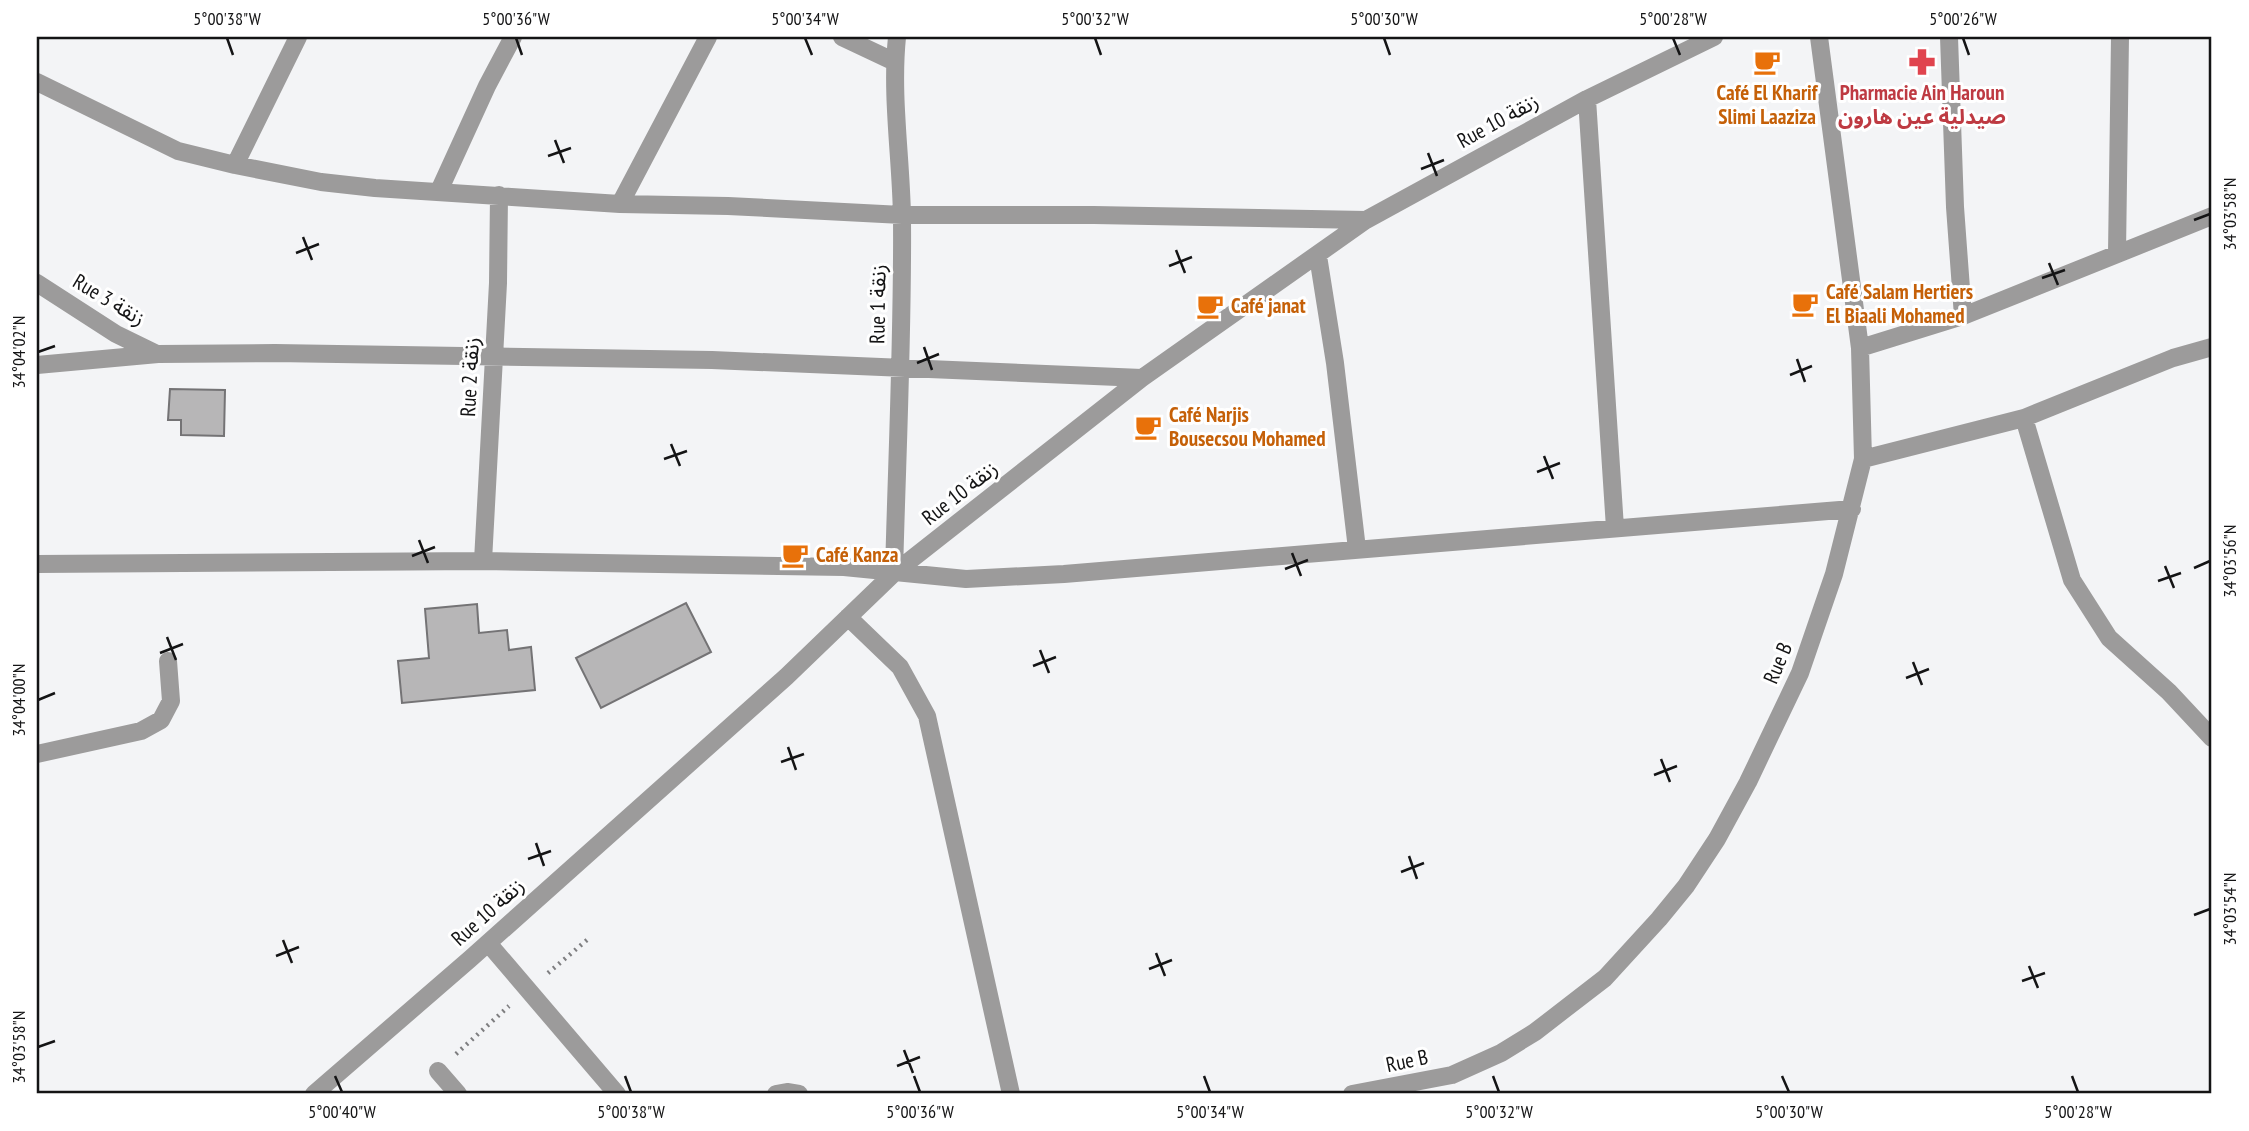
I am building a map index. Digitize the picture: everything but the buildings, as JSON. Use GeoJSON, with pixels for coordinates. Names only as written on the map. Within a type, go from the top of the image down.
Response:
{"type":"FeatureCollection","features":[{"type":"Feature","properties":{"kind":"street"},"geometry":{"type":"LineString","coordinates":[[235,165],[298,37]]}},
{"type":"Feature","properties":{"kind":"street"},"geometry":{"type":"LineString","coordinates":[[439,191],[487,86],[513,37]]}},
{"type":"Feature","properties":{"kind":"street"},"geometry":{"type":"LineString","coordinates":[[620,204],[708,37]]}},
{"type":"Feature","properties":{"kind":"street"},"geometry":{"type":"LineString","coordinates":[[842,37],[895,62]]}},
{"type":"Feature","properties":{"kind":"street","name":"Rue 1 زنقة"},"geometry":{"type":"LineString","coordinates":[[894,573],[902,215],[895,62],[897,37]]}},
{"type":"Feature","properties":{"kind":"street","name":"Rue 10 زنقة"},"geometry":{"type":"LineString","coordinates":[[314,1094],[786,677],[894,573],[1142,378],[1366,220],[1587,99],[1714,37]]}},
{"type":"Feature","properties":{"kind":"street","name":"Rue B"},"geometry":{"type":"LineString","coordinates":[[1352,1094],[1452,1074],[1501,1053],[1535,1032],[1605,978],[1686,886],[1717,839],[1782,711],[1820,619],[1852,509],[1863,458],[1860,348],[1819,37]]}},
{"type":"Feature","properties":{"kind":"street"},"geometry":{"type":"LineString","coordinates":[[1949,37],[1955,206],[1963,316]]}},
{"type":"Feature","properties":{"kind":"street"},"geometry":{"type":"LineString","coordinates":[[2117,253],[2120,37]]}},
{"type":"Feature","properties":{"kind":"street"},"geometry":{"type":"LineString","coordinates":[[37,82],[178,151],[235,165],[375,188],[620,204],[728,206],[902,215],[1366,220]]}},
{"type":"Feature","properties":{"kind":"street"},"geometry":{"type":"LineString","coordinates":[[1587,99],[1615,527]]}},
{"type":"Feature","properties":{"kind":"street","name":"Rue 2 زنقة"},"geometry":{"type":"LineString","coordinates":[[484,561],[498,283],[499,195]]}},
{"type":"Feature","properties":{"kind":"street"},"geometry":{"type":"LineString","coordinates":[[1860,348],[1963,316],[2212,216]]}},
{"type":"Feature","properties":{"kind":"street"},"geometry":{"type":"LineString","coordinates":[[1318,256],[1335,363],[1357,549]]}},
{"type":"Feature","properties":{"kind":"street","name":"Rue 3 زنقة"},"geometry":{"type":"LineString","coordinates":[[37,283],[116,334],[158,354]]}},
{"type":"Feature","properties":{"kind":"street"},"geometry":{"type":"LineString","coordinates":[[1863,458],[2024,418],[2173,358],[2212,346]]}},
{"type":"Feature","properties":{"kind":"street"},"geometry":{"type":"LineString","coordinates":[[37,365],[158,354],[275,353],[712,360],[1142,378]]}},
{"type":"Feature","properties":{"kind":"street"},"geometry":{"type":"LineString","coordinates":[[2024,418],[2073,580],[2109,638],[2169,692],[2212,738]]}},
{"type":"Feature","properties":{"kind":"street"},"geometry":{"type":"LineString","coordinates":[[37,564],[484,561],[844,567],[966,579],[1064,574],[1852,509]]}},
{"type":"Feature","properties":{"kind":"street"},"geometry":{"type":"LineString","coordinates":[[848,617],[900,667],[927,716],[1011,1094]]}},
{"type":"Feature","properties":{"kind":"street"},"geometry":{"type":"LineString","coordinates":[[37,754],[141,731],[161,720],[171,701],[169,662]]}},
{"type":"Feature","properties":{"kind":"street"},"geometry":{"type":"LineString","coordinates":[[488,943],[617,1094]]}},
{"type":"Feature","properties":{"kind":"street"},"geometry":{"type":"LineString","coordinates":[[438,1071],[458,1094]]}},
{"type":"Feature","properties":{"kind":"street"},"geometry":{"type":"LineString","coordinates":[[776,1094],[799,1094]]}},
{"type":"Feature","properties":{"kind":"path"},"geometry":{"type":"LineString","coordinates":[[438,1071],[587,940]]}},
{"type":"Feature","properties":{"kind":"place","name":"Café El Kharif Slimi Laaziza"},"geometry":{"type":"Point","coordinates":[1767,62]}},
{"type":"Feature","properties":{"kind":"place","name":"Pharmacie Ain Haroun صيدلية عين هارون"},"geometry":{"type":"Point","coordinates":[1922,62]}},
{"type":"Feature","properties":{"kind":"place","name":"Café Salam Hertiers El Biaali Mohamed"},"geometry":{"type":"Point","coordinates":[1805,304]}},
{"type":"Feature","properties":{"kind":"place","name":"Café janat"},"geometry":{"type":"Point","coordinates":[1210,306]}},
{"type":"Feature","properties":{"kind":"place","name":"Café Narjis Bousecsou Mohamed"},"geometry":{"type":"Point","coordinates":[1148,427]}},
{"type":"Feature","properties":{"kind":"place","name":"Café Kanza"},"geometry":{"type":"Point","coordinates":[795,555]}}]}
